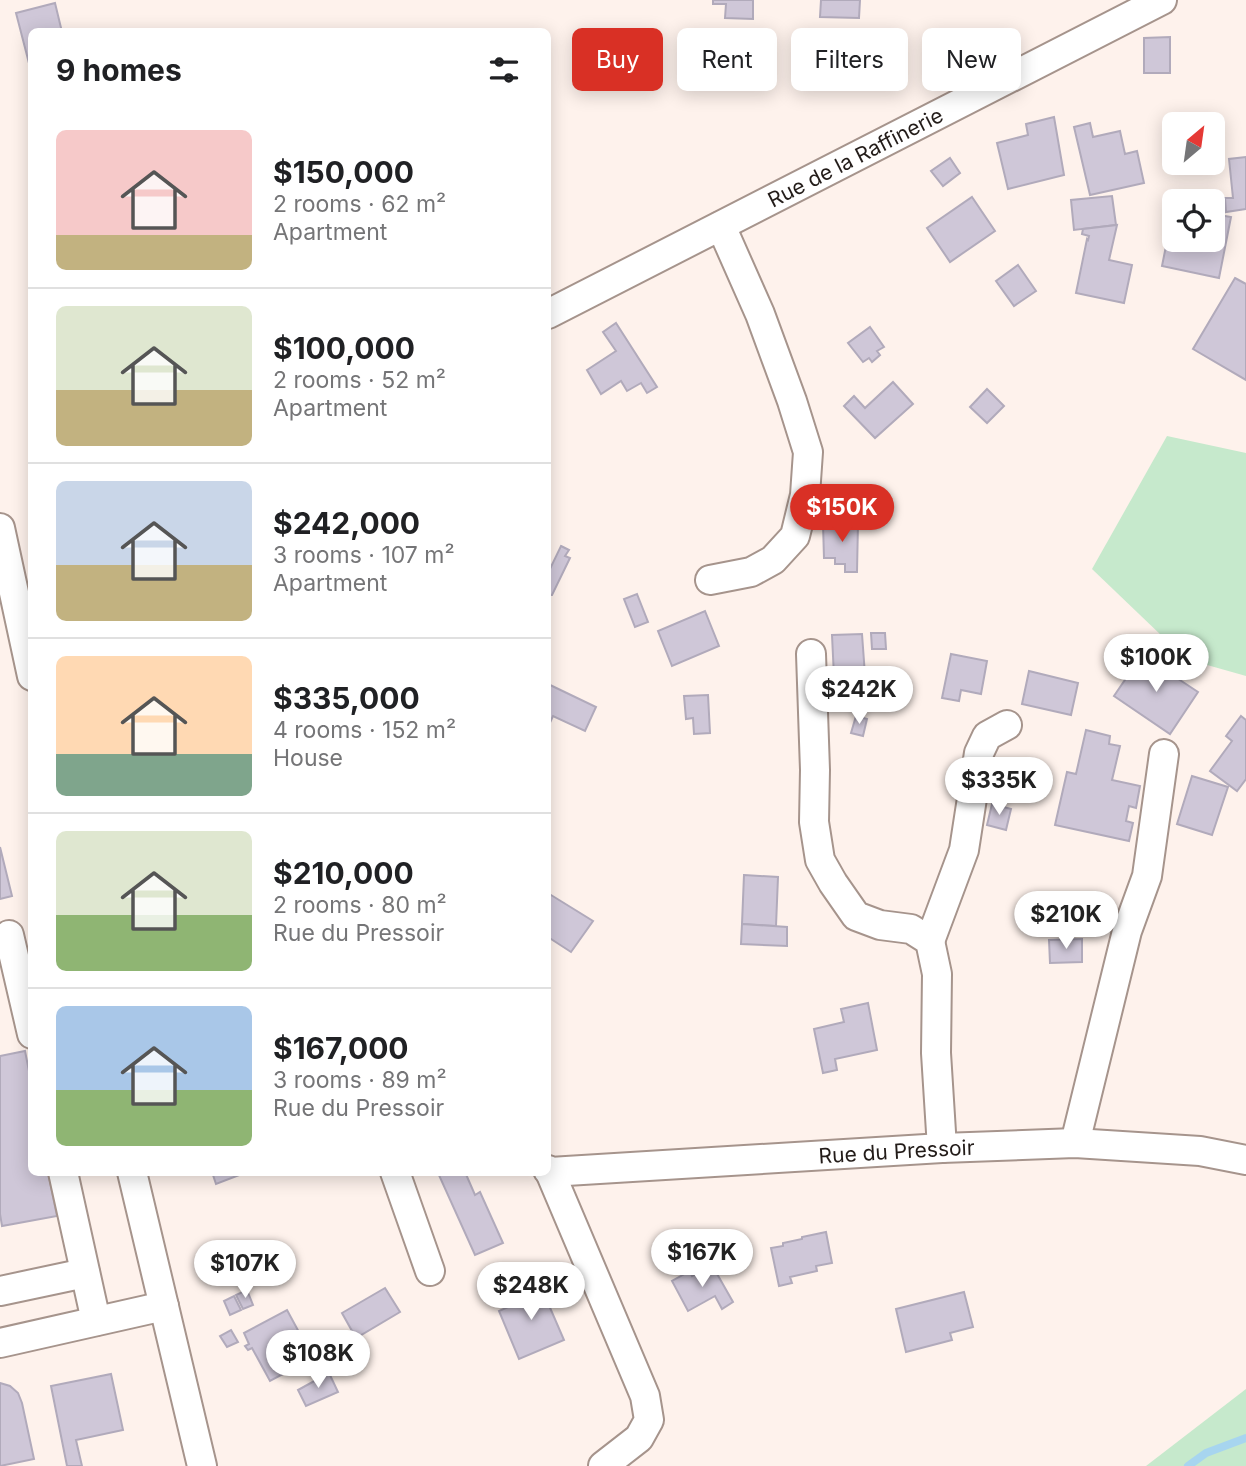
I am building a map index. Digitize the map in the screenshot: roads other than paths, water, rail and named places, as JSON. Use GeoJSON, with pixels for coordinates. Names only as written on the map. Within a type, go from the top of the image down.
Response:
{"type":"FeatureCollection","features":[{"type":"Feature","properties":{"kind":"street","name":"Rue de la Raffinerie"},"geometry":{"type":"LineString","coordinates":[[551,312],[1162,0]]}},
{"type":"Feature","properties":{"kind":"street"},"geometry":{"type":"LineString","coordinates":[[710,580],[751,572],[774,560],[795,536],[805,495],[808,452],[760,314],[721,226]]}},
{"type":"Feature","properties":{"kind":"street"},"geometry":{"type":"LineString","coordinates":[[0,528],[22,581],[28,638]]}},
{"type":"Feature","properties":{"kind":"street"},"geometry":{"type":"LineString","coordinates":[[811,654],[814,822],[820,860],[856,916],[880,925],[911,929],[930,941]]}},
{"type":"Feature","properties":{"kind":"street"},"geometry":{"type":"LineString","coordinates":[[942,1148],[936,1053],[937,974],[930,941],[964,850],[979,753],[987,736],[1007,725]]}},
{"type":"Feature","properties":{"kind":"street"},"geometry":{"type":"LineString","coordinates":[[1075,1143],[1128,931],[1147,876],[1164,754]]}},
{"type":"Feature","properties":{"kind":"street"},"geometry":{"type":"LineString","coordinates":[[14,934],[28,1012]]}},
{"type":"Feature","properties":{"kind":"street","name":"Rue du Pressoir"},"geometry":{"type":"LineString","coordinates":[[551,1171],[1075,1143],[1200,1151],[1246,1160]]}},
{"type":"Feature","properties":{"kind":"street"},"geometry":{"type":"LineString","coordinates":[[64,1176],[96,1321]]}},
{"type":"Feature","properties":{"kind":"street"},"geometry":{"type":"LineString","coordinates":[[133,1176],[202,1466]]}},
{"type":"Feature","properties":{"kind":"street"},"geometry":{"type":"LineString","coordinates":[[396,1176],[430,1271]]}},
{"type":"Feature","properties":{"kind":"street"},"geometry":{"type":"LineString","coordinates":[[551,1176],[645,1396],[649,1420],[639,1438],[603,1466]]}},
{"type":"Feature","properties":{"kind":"street"},"geometry":{"type":"LineString","coordinates":[[0,1291],[85,1272]]}},
{"type":"Feature","properties":{"kind":"street"},"geometry":{"type":"LineString","coordinates":[[0,1343],[164,1306]]}},
{"type":"Feature","properties":{"kind":"waterway"},"geometry":{"type":"LineString","coordinates":[[1188,1466],[1206,1453],[1246,1438]]}}]}
